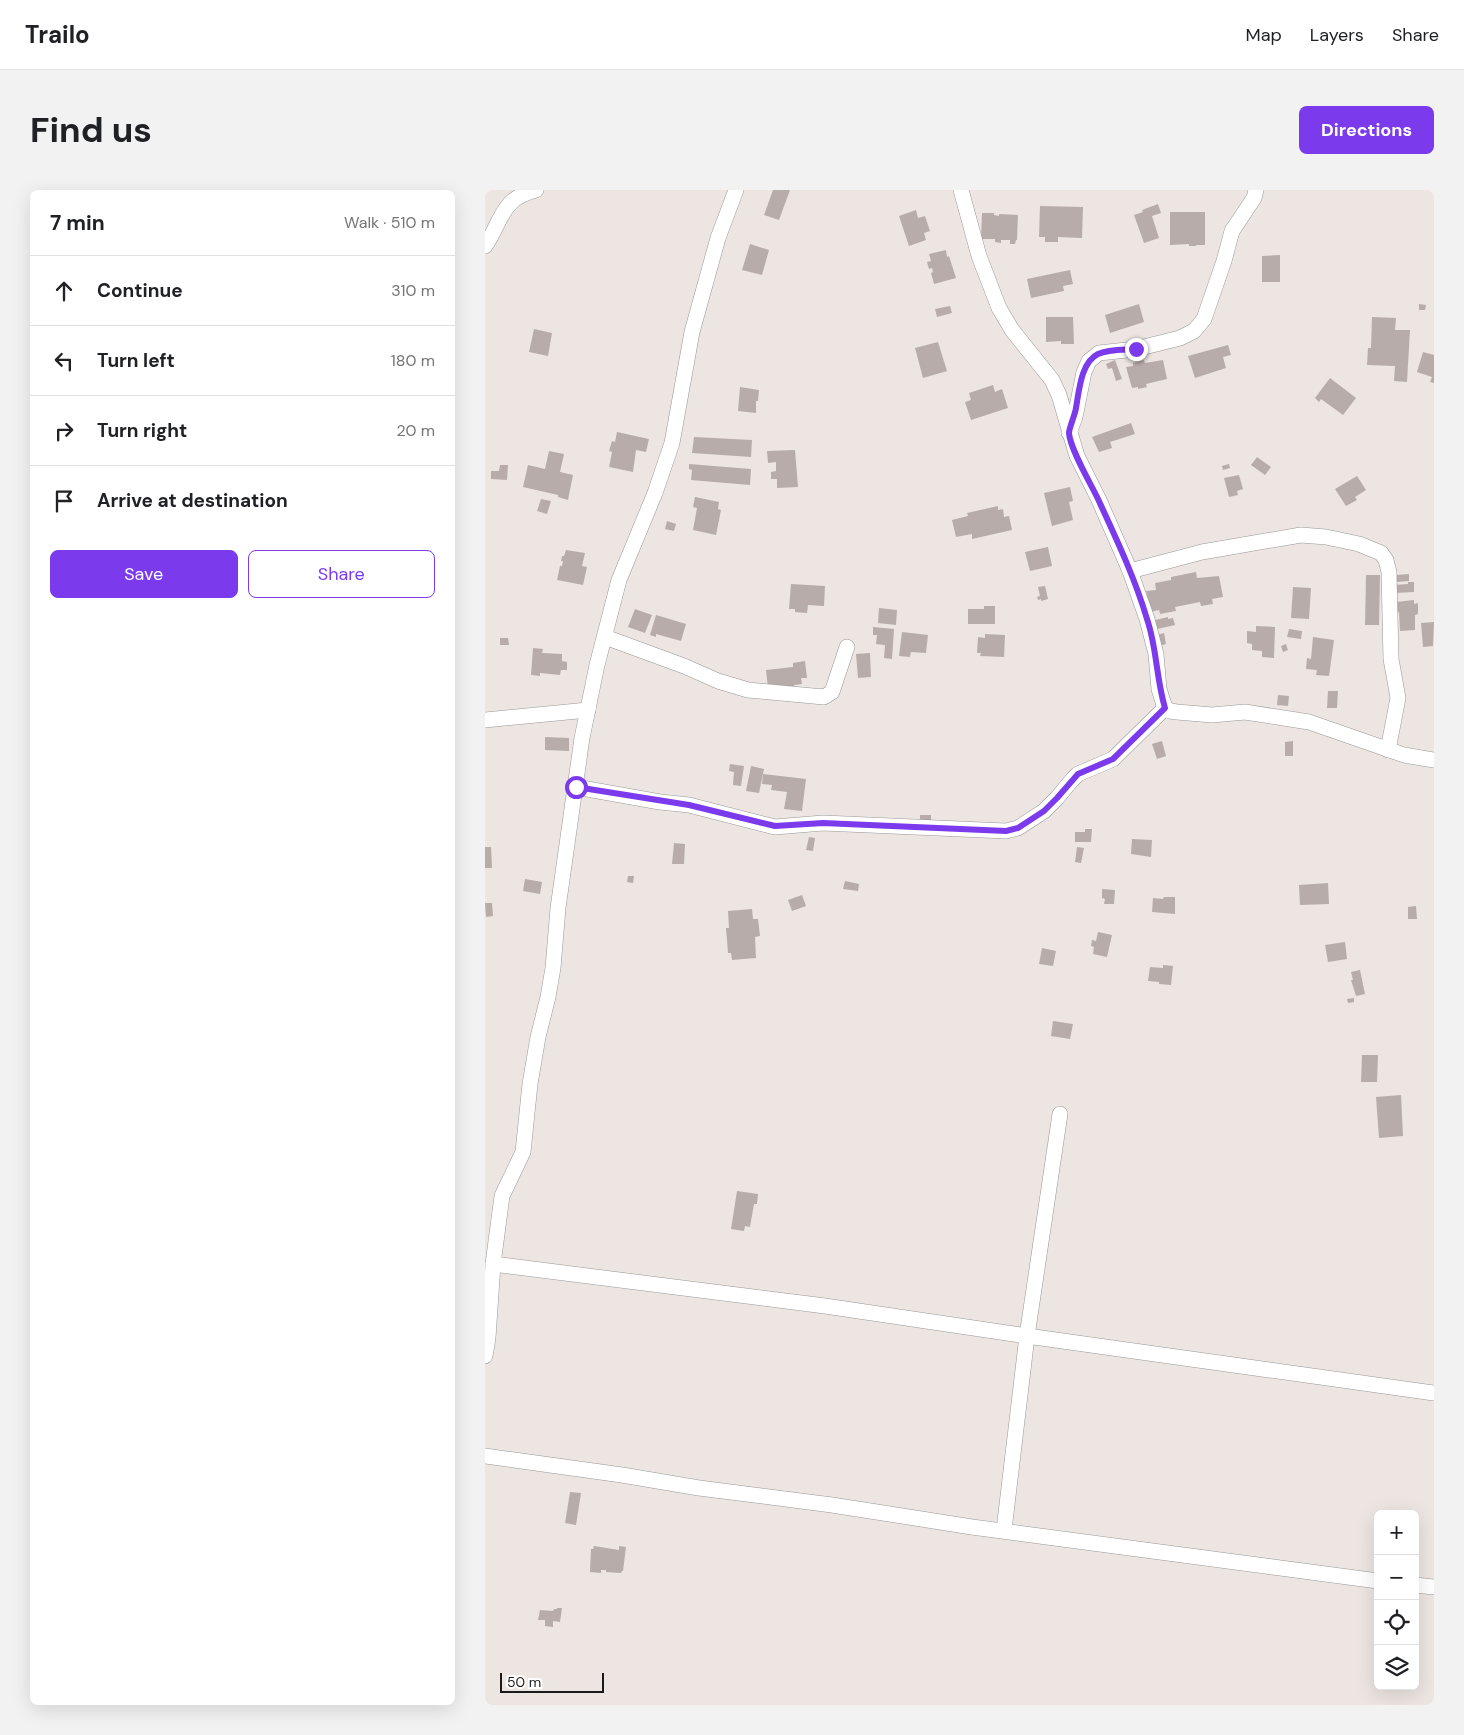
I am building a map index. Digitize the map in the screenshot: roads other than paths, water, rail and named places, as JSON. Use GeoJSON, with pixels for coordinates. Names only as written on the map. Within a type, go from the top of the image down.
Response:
{"type":"FeatureCollection","features":[{"type":"Feature","properties":{"kind":"street"},"geometry":{"type":"LineString","coordinates":[[485,246],[492,237],[504,209],[513,200],[527,192],[536,190]]}},
{"type":"Feature","properties":{"kind":"street"},"geometry":{"type":"LineString","coordinates":[[485,1356],[493,1264],[502,1196],[523,1152],[530,1084],[553,968],[558,908],[582,738],[588,710],[619,580],[655,493],[672,443],[691,332],[718,238],[736,190]]}},
{"type":"Feature","properties":{"kind":"street"},"geometry":{"type":"LineString","coordinates":[[961,190],[979,256],[999,308],[1012,330],[1052,380],[1059,395],[1077,456],[1099,500],[1129,571],[1147,619],[1156,654],[1159,689],[1165,708],[1177,712],[1212,714],[1245,712],[1309,722],[1404,755],[1434,760]]}},
{"type":"Feature","properties":{"kind":"street"},"geometry":{"type":"LineString","coordinates":[[1069,433],[1075,417],[1084,372],[1089,361],[1099,353],[1136,349],[1180,338],[1194,331],[1205,319],[1225,261],[1232,232],[1254,198],[1255,190]]}},
{"type":"Feature","properties":{"kind":"street"},"geometry":{"type":"LineString","coordinates":[[1129,571],[1202,552],[1301,535],[1326,537],[1359,544],[1381,553],[1386,560],[1389,572],[1391,659],[1398,698],[1388,750]]}},
{"type":"Feature","properties":{"kind":"street"},"geometry":{"type":"LineString","coordinates":[[605,637],[684,666],[718,681],[749,690],[824,697],[832,692],[847,647]]}},
{"type":"Feature","properties":{"kind":"street"},"geometry":{"type":"LineString","coordinates":[[576,787],[689,805],[775,826],[823,823],[1006,831],[1018,828],[1044,811],[1078,774],[1113,759],[1165,708]]}},
{"type":"Feature","properties":{"kind":"street"},"geometry":{"type":"LineString","coordinates":[[485,720],[588,710]]}},
{"type":"Feature","properties":{"kind":"street"},"geometry":{"type":"LineString","coordinates":[[1004,1530],[1027,1336],[1060,1114]]}},
{"type":"Feature","properties":{"kind":"street"},"geometry":{"type":"LineString","coordinates":[[493,1264],[825,1306],[1434,1393]]}},
{"type":"Feature","properties":{"kind":"street"},"geometry":{"type":"LineString","coordinates":[[485,1456],[1374,1581]]}},
{"type":"Feature","properties":{"kind":"street"},"geometry":{"type":"LineString","coordinates":[[1419,1585],[1434,1587]]}}]}
